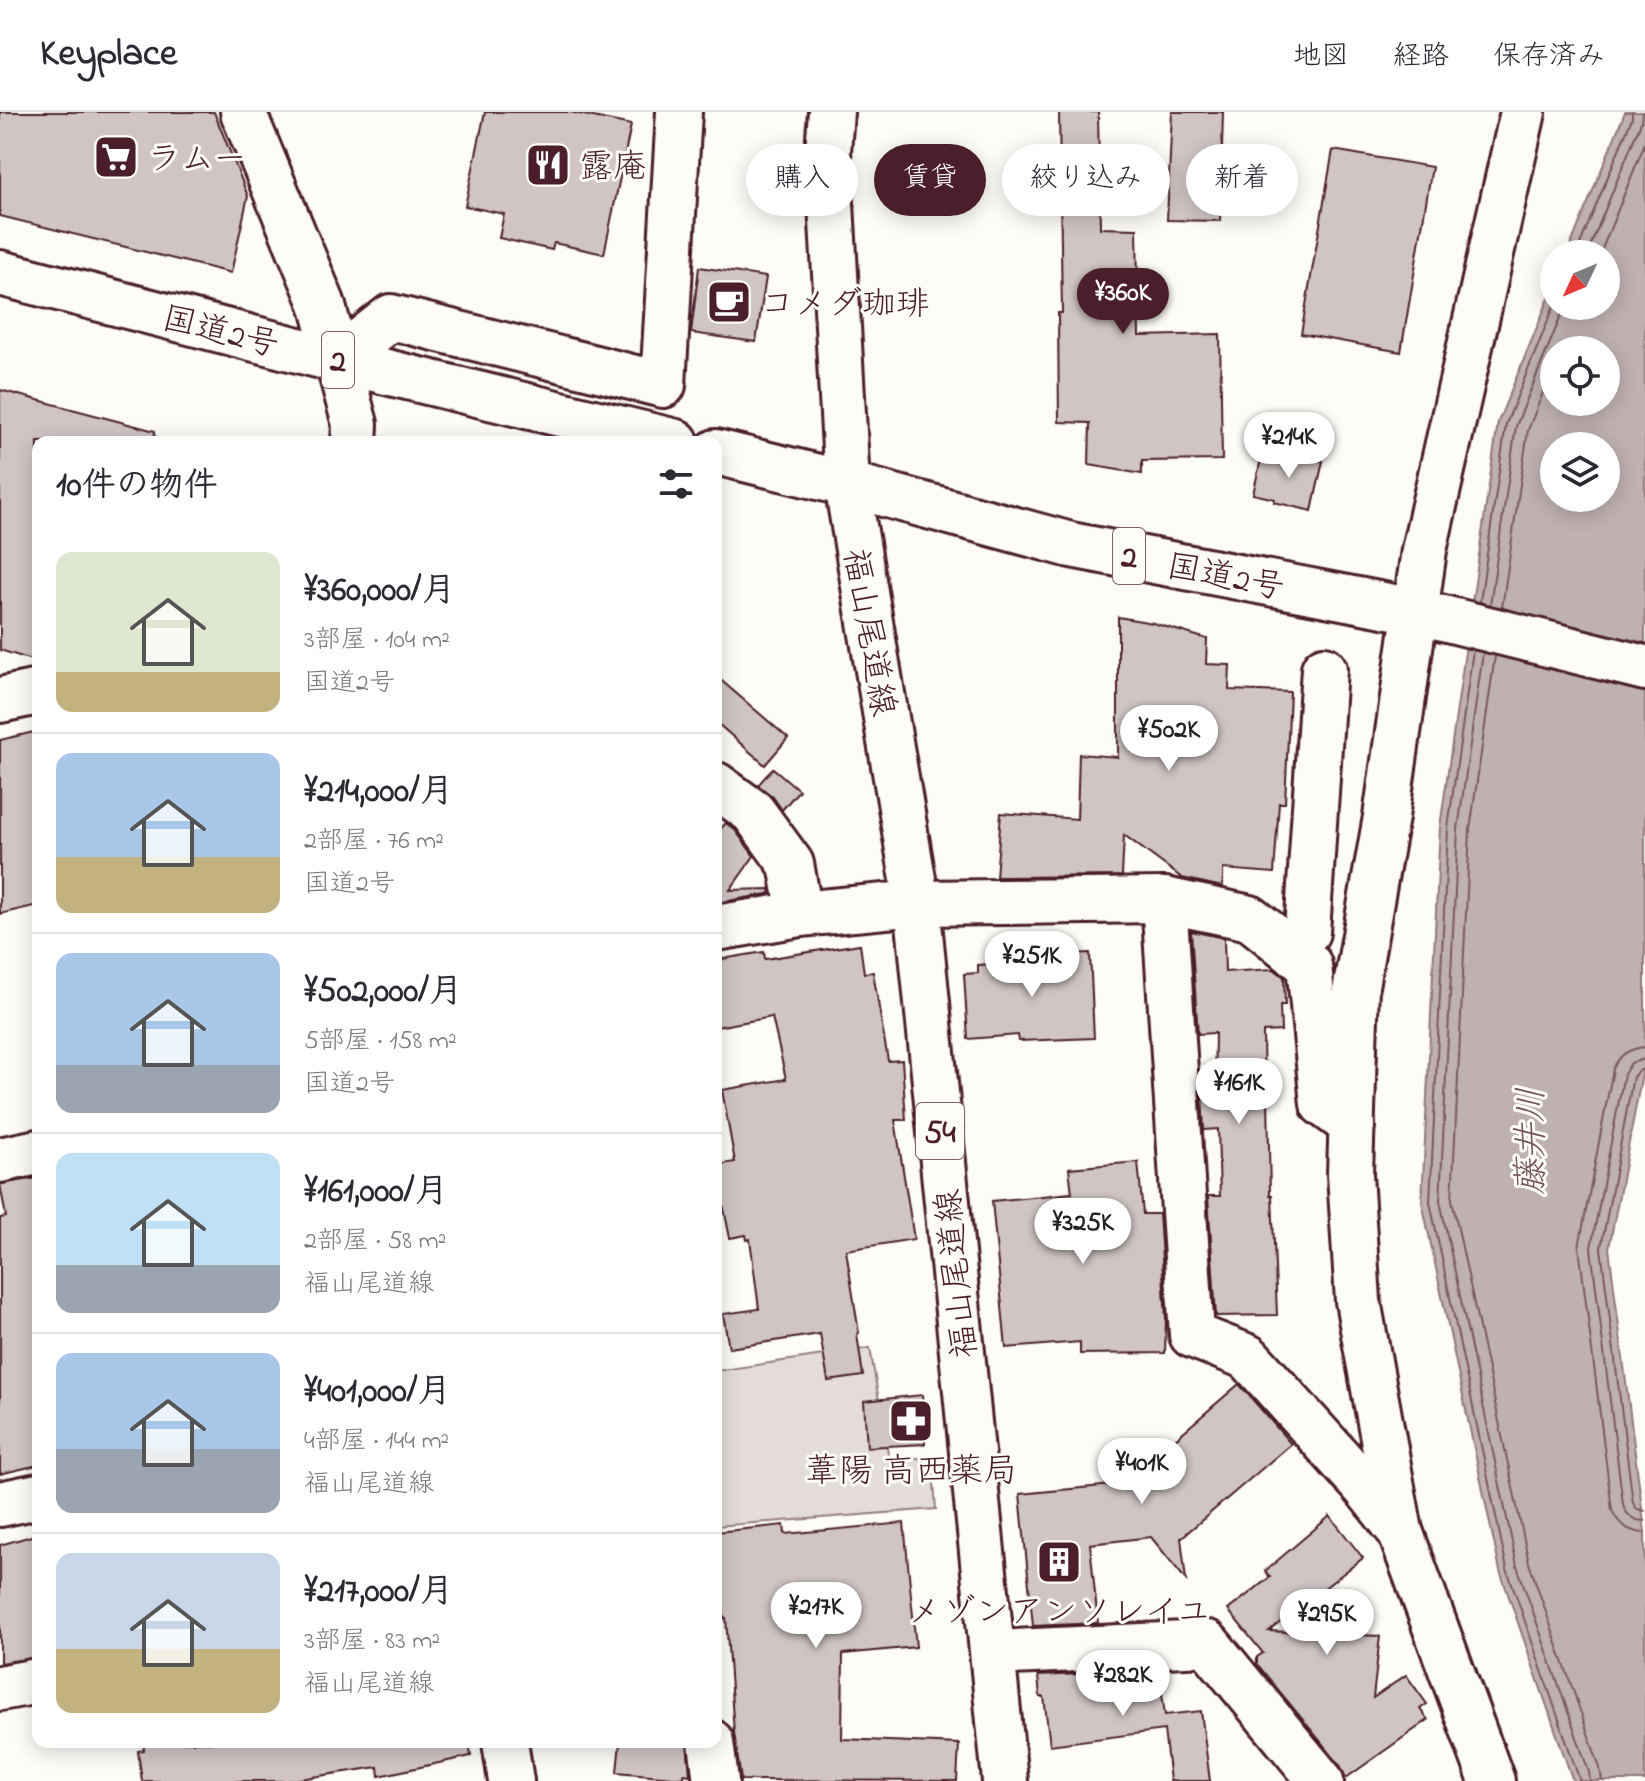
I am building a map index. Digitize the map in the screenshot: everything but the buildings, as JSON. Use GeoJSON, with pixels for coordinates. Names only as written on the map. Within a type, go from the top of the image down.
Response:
{"type":"FeatureCollection","features":[{"type":"Feature","properties":{"kind":"main road"},"geometry":{"type":"LineString","coordinates":[[243,112],[322,303],[355,424],[354,436]]}},
{"type":"Feature","properties":{"kind":"main road"},"geometry":{"type":"LineString","coordinates":[[337,360],[391,317],[663,385],[679,112]]}},
{"type":"Feature","properties":{"kind":"main road","name":"福山尾道線"},"geometry":{"type":"LineString","coordinates":[[831,112],[828,151],[847,484],[917,903],[1005,1781]]}},
{"type":"Feature","properties":{"kind":"main road"},"geometry":{"type":"LineString","coordinates":[[1492,1781],[1400,1531],[1379,1487],[1358,1301],[1350,1174],[1356,986],[1386,817],[1424,550],[1523,112]]}},
{"type":"Feature","properties":{"kind":"main road","name":"国道2号"},"geometry":{"type":"LineString","coordinates":[[0,273],[337,360],[651,436]]}},
{"type":"Feature","properties":{"kind":"main road","name":"国道2号"},"geometry":{"type":"LineString","coordinates":[[722,453],[1071,545],[1415,611],[1645,668]]}},
{"type":"Feature","properties":{"kind":"main road"},"geometry":{"type":"LineString","coordinates":[[1290,950],[1307,932],[1324,669]]}},
{"type":"Feature","properties":{"kind":"main road"},"geometry":{"type":"LineString","coordinates":[[0,700],[32,693]]}},
{"type":"Feature","properties":{"kind":"main road"},"geometry":{"type":"LineString","coordinates":[[722,789],[753,812],[791,864],[800,914]]}},
{"type":"Feature","properties":{"kind":"main road"},"geometry":{"type":"LineString","coordinates":[[722,927],[800,914],[917,903],[1164,900],[1250,918],[1309,965],[1323,1104],[1352,1125]]}},
{"type":"Feature","properties":{"kind":"main road"},"geometry":{"type":"LineString","coordinates":[[1164,900],[1192,1335],[1248,1357],[1379,1487]]}},
{"type":"Feature","properties":{"kind":"main road"},"geometry":{"type":"LineString","coordinates":[[0,1160],[32,1153]]}},
{"type":"Feature","properties":{"kind":"main road"},"geometry":{"type":"LineString","coordinates":[[0,1504],[32,1497]]}},
{"type":"Feature","properties":{"kind":"main road"},"geometry":{"type":"LineString","coordinates":[[993,1653],[1207,1643],[1321,1781]]}},
{"type":"Feature","properties":{"kind":"main road"},"geometry":{"type":"LineString","coordinates":[[0,1688],[32,1682]]}},
{"type":"Feature","properties":{"kind":"main road"},"geometry":{"type":"LineString","coordinates":[[506,1748],[511,1781]]}},
{"type":"Feature","properties":{"kind":"main road"},"geometry":{"type":"LineString","coordinates":[[712,1748],[716,1781]]}},
{"type":"Feature","properties":{"kind":"shaded area"},"geometry":{"type":"Polygon","coordinates":[[[870,1348],[889,1460],[932,1457],[936,1509],[722,1526],[722,1370],[870,1348]]]}},
{"type":"Feature","properties":{"kind":"water","name":"藤井川"},"geometry":{"type":"Polygon","coordinates":[[[1625,112],[1645,112],[1645,1058],[1609,1248],[1645,1532],[1645,1781],[1573,1781],[1500,1571],[1422,1202],[1440,827],[1498,422],[1540,320],[1620,320],[1620,240],[1573,240],[1625,112]]]}},
{"type":"Feature","properties":{"kind":"place","name":"ラムー"},"geometry":{"type":"Point","coordinates":[116,157]}},
{"type":"Feature","properties":{"kind":"place","name":"露庵"},"geometry":{"type":"Point","coordinates":[548,165]}},
{"type":"Feature","properties":{"kind":"place","name":"コメダ珈琲"},"geometry":{"type":"Point","coordinates":[729,302]}},
{"type":"Feature","properties":{"kind":"place","name":"葦陽 高西薬局"},"geometry":{"type":"Point","coordinates":[911,1421]}},
{"type":"Feature","properties":{"kind":"place","name":"メゾンアンソレイユ"},"geometry":{"type":"Point","coordinates":[1059,1562]}}]}
